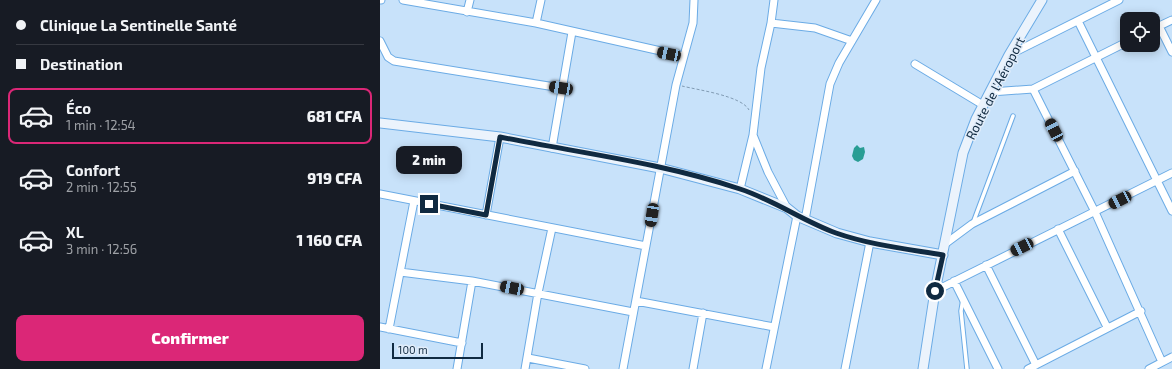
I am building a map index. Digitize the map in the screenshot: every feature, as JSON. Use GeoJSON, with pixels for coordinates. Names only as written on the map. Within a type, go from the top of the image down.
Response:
{"type":"FeatureCollection","features":[{"type":"Feature","properties":{"kind":"street"},"geometry":{"type":"LineString","coordinates":[[403,0],[536,23],[683,56]]}},
{"type":"Feature","properties":{"kind":"street"},"geometry":{"type":"LineString","coordinates":[[467,12],[470,0]]}},
{"type":"Feature","properties":{"kind":"street"},"geometry":{"type":"LineString","coordinates":[[536,23],[541,0]]}},
{"type":"Feature","properties":{"kind":"street"},"geometry":{"type":"LineString","coordinates":[[623,369],[632,312],[636,301],[676,85],[693,23],[694,0]]}},
{"type":"Feature","properties":{"kind":"street"},"geometry":{"type":"LineString","coordinates":[[740,189],[753,135],[760,68],[771,23],[774,0]]}},
{"type":"Feature","properties":{"kind":"street"},"geometry":{"type":"LineString","coordinates":[[766,369],[830,84],[839,63],[876,0]]}},
{"type":"Feature","properties":{"kind":"street","name":"Route de l'Aéroport"},"geometry":{"type":"LineString","coordinates":[[922,369],[935,291],[963,153],[983,105],[1009,55],[1042,0]]}},
{"type":"Feature","properties":{"kind":"street"},"geometry":{"type":"LineString","coordinates":[[1009,55],[1119,0]]}},
{"type":"Feature","properties":{"kind":"street"},"geometry":{"type":"LineString","coordinates":[[1160,26],[1172,20]]}},
{"type":"Feature","properties":{"kind":"street"},"geometry":{"type":"LineString","coordinates":[[1078,21],[1172,211]]}},
{"type":"Feature","properties":{"kind":"street"},"geometry":{"type":"LineString","coordinates":[[771,23],[816,28],[852,41]]}},
{"type":"Feature","properties":{"kind":"street"},"geometry":{"type":"LineString","coordinates":[[552,148],[561,88],[572,32]]}},
{"type":"Feature","properties":{"kind":"street"},"geometry":{"type":"LineString","coordinates":[[1160,34],[1172,52]]}},
{"type":"Feature","properties":{"kind":"street"},"geometry":{"type":"LineString","coordinates":[[380,41],[388,57],[394,61],[561,88]]}},
{"type":"Feature","properties":{"kind":"street"},"geometry":{"type":"LineString","coordinates":[[991,92],[1033,88],[1120,46]]}},
{"type":"Feature","properties":{"kind":"street"},"geometry":{"type":"LineString","coordinates":[[915,64],[983,105]]}},
{"type":"Feature","properties":{"kind":"street"},"geometry":{"type":"LineString","coordinates":[[1033,88],[1095,212],[1141,311],[1162,362]]}},
{"type":"Feature","properties":{"kind":"street"},"geometry":{"type":"LineString","coordinates":[[380,123],[500,137],[660,168],[740,189],[786,208],[801,218],[836,233],[870,242],[943,255]]}},
{"type":"Feature","properties":{"kind":"street"},"geometry":{"type":"LineString","coordinates":[[753,135],[768,172],[786,208]]}},
{"type":"Feature","properties":{"kind":"street"},"geometry":{"type":"LineString","coordinates":[[486,215],[500,137]]}},
{"type":"Feature","properties":{"kind":"street"},"geometry":{"type":"LineString","coordinates":[[945,244],[972,224],[1075,171]]}},
{"type":"Feature","properties":{"kind":"street"},"geometry":{"type":"LineString","coordinates":[[935,291],[1172,173]]}},
{"type":"Feature","properties":{"kind":"street"},"geometry":{"type":"LineString","coordinates":[[380,194],[646,246]]}},
{"type":"Feature","properties":{"kind":"street"},"geometry":{"type":"LineString","coordinates":[[389,329],[414,201]]}},
{"type":"Feature","properties":{"kind":"street"},"geometry":{"type":"LineString","coordinates":[[525,369],[538,294],[552,228]]}},
{"type":"Feature","properties":{"kind":"street"},"geometry":{"type":"LineString","coordinates":[[1058,229],[1107,328]]}},
{"type":"Feature","properties":{"kind":"street"},"geometry":{"type":"LineString","coordinates":[[845,369],[870,242]]}},
{"type":"Feature","properties":{"kind":"street"},"geometry":{"type":"LineString","coordinates":[[986,265],[1036,365]]}},
{"type":"Feature","properties":{"kind":"street"},"geometry":{"type":"LineString","coordinates":[[400,272],[472,281],[632,312]]}},
{"type":"Feature","properties":{"kind":"street"},"geometry":{"type":"LineString","coordinates":[[457,369],[472,281]]}},
{"type":"Feature","properties":{"kind":"street"},"geometry":{"type":"LineString","coordinates":[[954,281],[998,369]]}},
{"type":"Feature","properties":{"kind":"street"},"geometry":{"type":"LineString","coordinates":[[636,301],[774,328]]}},
{"type":"Feature","properties":{"kind":"street"},"geometry":{"type":"LineString","coordinates":[[1028,369],[1141,311]]}},
{"type":"Feature","properties":{"kind":"street"},"geometry":{"type":"LineString","coordinates":[[692,369],[703,313]]}},
{"type":"Feature","properties":{"kind":"street"},"geometry":{"type":"LineString","coordinates":[[380,327],[462,343]]}},
{"type":"Feature","properties":{"kind":"street"},"geometry":{"type":"LineString","coordinates":[[1149,369],[1172,357]]}},
{"type":"Feature","properties":{"kind":"street"},"geometry":{"type":"LineString","coordinates":[[528,358],[585,369]]}},
{"type":"Feature","properties":{"kind":"lane"},"geometry":{"type":"LineString","coordinates":[[972,224],[1013,116]]}},
{"type":"Feature","properties":{"kind":"lane"},"geometry":{"type":"LineString","coordinates":[[963,298],[960,311],[967,369]]}},
{"type":"Feature","properties":{"kind":"path"},"geometry":{"type":"LineString","coordinates":[[676,85],[731,98],[748,107],[750,112]]}},
{"type":"Feature","properties":{"kind":"shaded area"},"geometry":{"type":"Polygon","coordinates":[[[857,145],[860,148],[864,147],[865,152],[863,159],[858,162],[854,160],[852,156],[854,148],[857,145]]]}},
{"type":"Feature","properties":{"kind":"route"},"geometry":{"type":"LineString","coordinates":[[429,204],[486,215],[500,137],[660,168],[740,189],[786,208],[797,216],[836,233],[870,242],[943,255],[935,291]]}}]}
